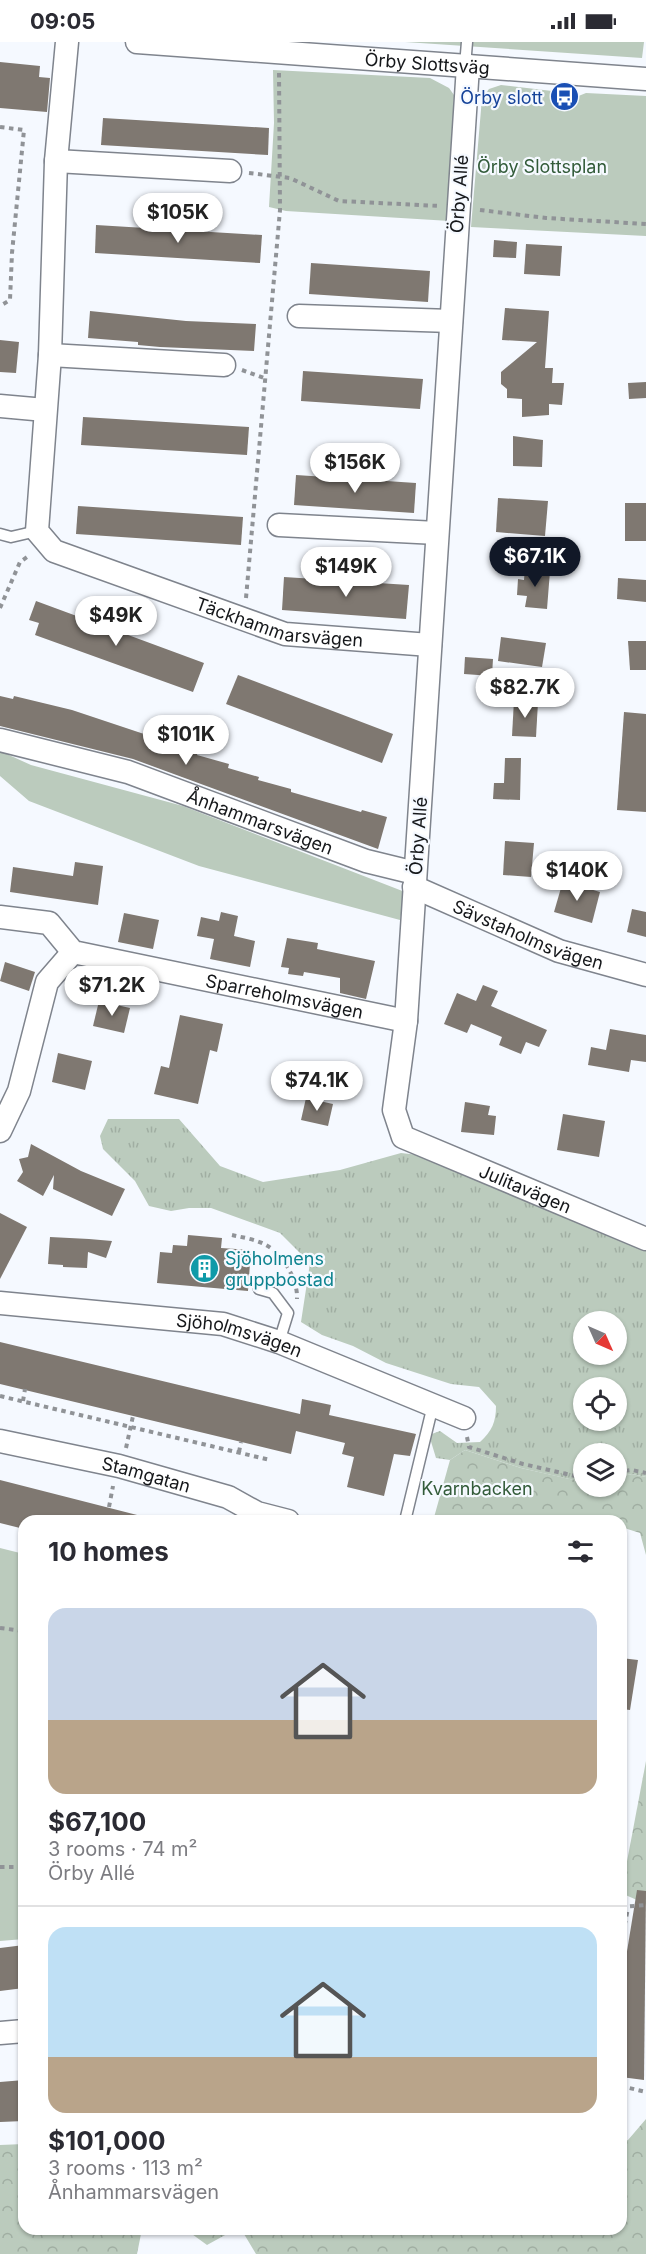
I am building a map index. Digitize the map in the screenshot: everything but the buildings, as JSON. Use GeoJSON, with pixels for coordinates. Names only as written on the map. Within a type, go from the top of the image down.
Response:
{"type":"FeatureCollection","features":[{"type":"Feature","properties":{"kind":"street"},"geometry":{"type":"LineString","coordinates":[[42,537],[56,161],[67,42]]}},
{"type":"Feature","properties":{"kind":"street","name":"Örby Slottsväg"},"geometry":{"type":"LineString","coordinates":[[137,42],[258,46],[286,53],[646,79]]}},
{"type":"Feature","properties":{"kind":"street","name":"Örby Allé"},"geometry":{"type":"LineString","coordinates":[[403,1137],[394,1110],[406,1021],[466,66]]}},
{"type":"Feature","properties":{"kind":"street"},"geometry":{"type":"LineString","coordinates":[[56,161],[230,171]]}},
{"type":"Feature","properties":{"kind":"street"},"geometry":{"type":"LineString","coordinates":[[299,316],[451,321]]}},
{"type":"Feature","properties":{"kind":"street"},"geometry":{"type":"LineString","coordinates":[[50,355],[224,365]]}},
{"type":"Feature","properties":{"kind":"street"},"geometry":{"type":"LineString","coordinates":[[0,406],[45,410]]}},
{"type":"Feature","properties":{"kind":"street"},"geometry":{"type":"LineString","coordinates":[[279,525],[437,533]]}},
{"type":"Feature","properties":{"kind":"street","name":"Täckhammarsvägen"},"geometry":{"type":"LineString","coordinates":[[42,537],[54,551],[285,634],[430,645]]}},
{"type":"Feature","properties":{"kind":"street","name":"Ånhammarsvägen"},"geometry":{"type":"LineString","coordinates":[[0,740],[128,772],[415,880]]}},
{"type":"Feature","properties":{"kind":"street","name":"Sävstaholmsvägen"},"geometry":{"type":"LineString","coordinates":[[415,880],[559,951],[646,975]]}},
{"type":"Feature","properties":{"kind":"street"},"geometry":{"type":"LineString","coordinates":[[0,917],[49,923],[73,952],[47,982],[19,1091],[0,1131]]}},
{"type":"Feature","properties":{"kind":"street","name":"Sparreholmsvägen"},"geometry":{"type":"LineString","coordinates":[[73,952],[406,1021]]}},
{"type":"Feature","properties":{"kind":"street","name":"Julitavägen"},"geometry":{"type":"LineString","coordinates":[[403,1137],[646,1239]]}},
{"type":"Feature","properties":{"kind":"street","name":"Sjöholmsvägen"},"geometry":{"type":"LineString","coordinates":[[0,1303],[223,1324],[279,1342],[464,1418]]}},
{"type":"Feature","properties":{"kind":"street","name":"Stamgatan"},"geometry":{"type":"LineString","coordinates":[[0,1441],[130,1469],[228,1497],[265,1515]]}},
{"type":"Feature","properties":{"kind":"street"},"geometry":{"type":"LineString","coordinates":[[0,2033],[18,2032]]}},
{"type":"Feature","properties":{"kind":"lane"},"geometry":{"type":"LineString","coordinates":[[466,66],[467,42]]}},
{"type":"Feature","properties":{"kind":"lane"},"geometry":{"type":"LineString","coordinates":[[0,534],[11,537],[42,537]]}},
{"type":"Feature","properties":{"kind":"lane"},"geometry":{"type":"LineString","coordinates":[[259,1289],[273,1293],[288,1313],[279,1342]]}},
{"type":"Feature","properties":{"kind":"lane"},"geometry":{"type":"LineString","coordinates":[[406,1515],[433,1405]]}},
{"type":"Feature","properties":{"kind":"path"},"geometry":{"type":"LineString","coordinates":[[244,620],[280,210],[279,72],[286,53]]}},
{"type":"Feature","properties":{"kind":"path"},"geometry":{"type":"LineString","coordinates":[[0,127],[24,130],[12,253],[10,300],[0,306]]}},
{"type":"Feature","properties":{"kind":"path"},"geometry":{"type":"LineString","coordinates":[[0,608],[20,562],[42,537]]}},
{"type":"Feature","properties":{"kind":"path"},"geometry":{"type":"LineString","coordinates":[[232,1235],[250,1239],[273,1249],[289,1271],[298,1286],[297,1299],[288,1313]]}},
{"type":"Feature","properties":{"kind":"path"},"geometry":{"type":"LineString","coordinates":[[23,1401],[25,1389]]}},
{"type":"Feature","properties":{"kind":"path"},"geometry":{"type":"LineString","coordinates":[[0,1396],[270,1460]]}},
{"type":"Feature","properties":{"kind":"path"},"geometry":{"type":"LineString","coordinates":[[464,1418],[469,1447],[523,1464],[573,1475]]}},
{"type":"Feature","properties":{"kind":"path"},"geometry":{"type":"LineString","coordinates":[[239,1452],[241,1442]]}},
{"type":"Feature","properties":{"kind":"path"},"geometry":{"type":"LineString","coordinates":[[627,1471],[646,1473]]}},
{"type":"Feature","properties":{"kind":"path"},"geometry":{"type":"LineString","coordinates":[[0,1628],[18,1630]]}},
{"type":"Feature","properties":{"kind":"path"},"geometry":{"type":"LineString","coordinates":[[0,1867],[18,1867]]}},
{"type":"Feature","properties":{"kind":"path"},"geometry":{"type":"LineString","coordinates":[[627,1913],[628,1908],[646,1905]]}},
{"type":"Feature","properties":{"kind":"path"},"geometry":{"type":"LineString","coordinates":[[627,2087],[646,2092]]}},
{"type":"Feature","properties":{"kind":"green space"},"geometry":{"type":"Polygon","coordinates":[[[405,42],[644,42],[642,58],[405,42]]]}},
{"type":"Feature","properties":{"kind":"green space"},"geometry":{"type":"Polygon","coordinates":[[[273,70],[430,78],[449,88],[454,95],[450,221],[286,211],[269,207],[274,123],[273,70]]]}},
{"type":"Feature","properties":{"kind":"green space","name":"Örby Slottsplan"},"geometry":{"type":"Polygon","coordinates":[[[501,85],[552,91],[557,96],[557,103],[574,105],[576,97],[586,93],[646,96],[646,236],[471,227],[482,98],[489,89],[501,85]]]}},
{"type":"Feature","properties":{"kind":"green space"},"geometry":{"type":"Polygon","coordinates":[[[0,751],[31,765],[183,806],[405,892],[400,920],[199,866],[29,801],[0,776],[0,751]]]}},
{"type":"Feature","properties":{"kind":"green space"},"geometry":{"type":"Polygon","coordinates":[[[108,1119],[179,1119],[220,1166],[263,1182],[340,1170],[401,1153],[427,1156],[646,1248],[646,1477],[627,1475],[627,1443],[573,1443],[573,1480],[521,1468],[465,1450],[450,1460],[436,1458],[429,1435],[440,1431],[457,1443],[480,1442],[488,1434],[494,1422],[496,1406],[479,1387],[451,1384],[386,1363],[353,1346],[322,1335],[301,1322],[310,1263],[280,1233],[211,1208],[171,1211],[149,1206],[135,1181],[103,1149],[100,1136],[108,1119]]]}},
{"type":"Feature","properties":{"kind":"green space","name":"Kvarnbacken"},"geometry":{"type":"Polygon","coordinates":[[[465,1450],[521,1468],[573,1480],[573,1497],[627,1497],[627,1475],[632,1474],[646,1477],[646,1555],[640,1533],[627,1529],[627,1515],[435,1515],[450,1460],[465,1450]]]}},
{"type":"Feature","properties":{"kind":"green space"},"geometry":{"type":"Polygon","coordinates":[[[0,1548],[18,1552],[18,1940],[0,1941],[0,1548]]]}},
{"type":"Feature","properties":{"kind":"green space"},"geometry":{"type":"Polygon","coordinates":[[[646,1761],[646,1904],[627,1896],[627,1861],[646,1761]]]}},
{"type":"Feature","properties":{"kind":"green space"},"geometry":{"type":"Polygon","coordinates":[[[646,2119],[646,2254],[256,2254],[245,2235],[627,2235],[628,2140],[646,2119]]]}},
{"type":"Feature","properties":{"kind":"green space"},"geometry":{"type":"Polygon","coordinates":[[[18,2144],[18,2235],[141,2235],[137,2254],[0,2254],[0,2145],[18,2144]]]}},
{"type":"Feature","properties":{"kind":"green space"},"geometry":{"type":"Polygon","coordinates":[[[193,2235],[225,2235],[207,2245],[193,2235]]]}},
{"type":"Feature","properties":{"kind":"place","name":"Örby slott"},"geometry":{"type":"Point","coordinates":[564,97]}},
{"type":"Feature","properties":{"kind":"place","name":"Sjöholmens gruppbostad"},"geometry":{"type":"Point","coordinates":[204,1268]}}]}
